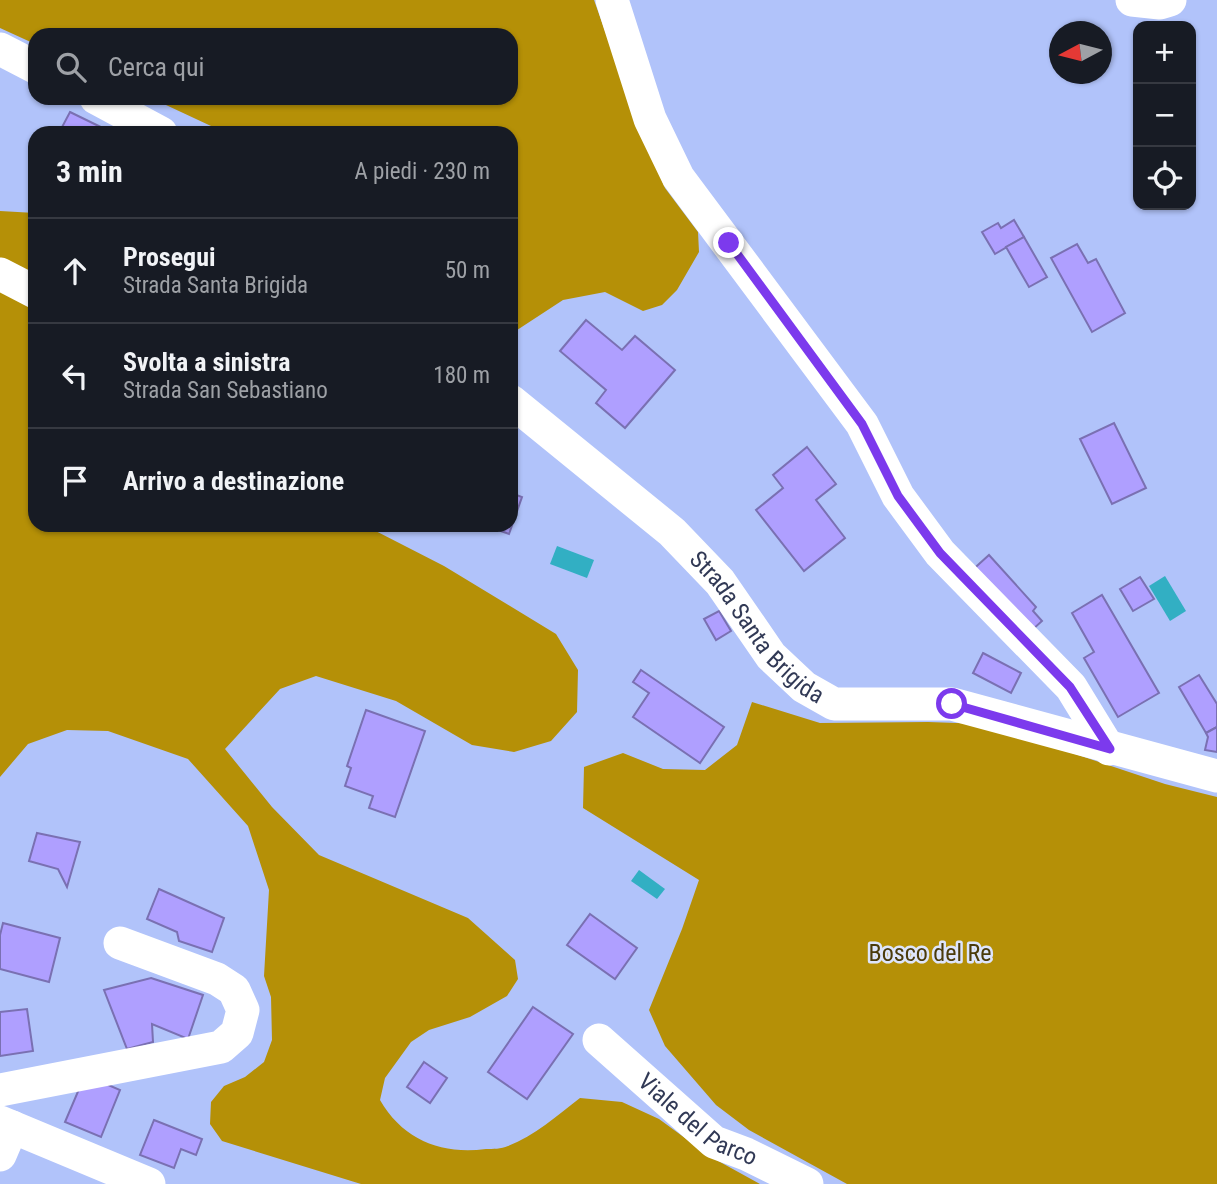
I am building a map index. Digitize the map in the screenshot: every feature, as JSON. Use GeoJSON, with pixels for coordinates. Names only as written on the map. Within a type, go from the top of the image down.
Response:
{"type":"FeatureCollection","features":[{"type":"Feature","properties":{"kind":"street"},"geometry":{"type":"LineString","coordinates":[[612,0],[650,119],[678,177],[862,424],[898,496],[940,553],[1070,687],[1110,749]]}},
{"type":"Feature","properties":{"kind":"street"},"geometry":{"type":"LineString","coordinates":[[1132,0],[1160,3],[1170,0]]}},
{"type":"Feature","properties":{"kind":"street"},"geometry":{"type":"LineString","coordinates":[[0,49],[28,63]]}},
{"type":"Feature","properties":{"kind":"street"},"geometry":{"type":"LineString","coordinates":[[109,105],[148,126]]}},
{"type":"Feature","properties":{"kind":"street"},"geometry":{"type":"LineString","coordinates":[[0,274],[28,288]]}},
{"type":"Feature","properties":{"kind":"street","name":"Strada Santa Brigida"},"geometry":{"type":"LineString","coordinates":[[518,407],[672,531],[720,582],[771,656],[804,687],[834,704],[952,704],[1217,776]]}},
{"type":"Feature","properties":{"kind":"street"},"geometry":{"type":"LineString","coordinates":[[0,1090],[221,1047],[237,1033],[243,1010],[234,990],[217,979],[120,943]]}},
{"type":"Feature","properties":{"kind":"street","name":"Viale del Parco"},"geometry":{"type":"LineString","coordinates":[[598,1040],[714,1142],[746,1154],[807,1184]]}},
{"type":"Feature","properties":{"kind":"street"},"geometry":{"type":"LineString","coordinates":[[4,1135],[149,1184]]}},
{"type":"Feature","properties":{"kind":"green space"},"geometry":{"type":"Polygon","coordinates":[[[0,0],[594,0],[632,107],[665,188],[698,232],[699,252],[677,290],[662,305],[643,311],[605,292],[563,300],[518,329],[518,126],[211,126],[166,105],[518,105],[518,28],[28,28],[28,41],[0,28],[0,0]]]}},
{"type":"Feature","properties":{"kind":"green space"},"geometry":{"type":"Polygon","coordinates":[[[0,211],[28,213],[28,532],[378,532],[444,566],[556,634],[578,670],[577,712],[551,741],[514,752],[472,745],[396,701],[316,676],[280,689],[225,749],[272,807],[319,855],[468,918],[515,960],[518,979],[507,996],[470,1017],[429,1030],[411,1042],[385,1078],[380,1100],[389,1114],[412,1135],[425,1142],[454,1150],[470,1150],[500,1148],[518,1142],[546,1125],[580,1098],[622,1102],[659,1119],[711,1157],[760,1184],[361,1184],[222,1141],[210,1124],[211,1102],[224,1086],[245,1077],[264,1062],[272,1040],[271,997],[264,976],[269,890],[248,826],[188,759],[108,731],[67,730],[28,744],[0,777],[0,211]]]}},
{"type":"Feature","properties":{"kind":"green space","name":"Bosco del Re"},"geometry":{"type":"Polygon","coordinates":[[[752,702],[820,723],[985,724],[1165,784],[1217,797],[1217,1184],[847,1184],[749,1130],[716,1105],[665,1046],[649,1010],[699,880],[583,808],[584,767],[623,753],[663,769],[705,770],[737,745],[752,702]]]}},
{"type":"Feature","properties":{"kind":"shaded area"},"geometry":{"type":"Polygon","coordinates":[[[557,546],[594,560],[587,578],[550,564],[557,546]]]}},
{"type":"Feature","properties":{"kind":"shaded area"},"geometry":{"type":"Polygon","coordinates":[[[1165,576],[1186,611],[1170,621],[1149,586],[1165,576]]]}},
{"type":"Feature","properties":{"kind":"shaded area"},"geometry":{"type":"Polygon","coordinates":[[[639,870],[665,889],[657,899],[631,881],[639,870]]]}},
{"type":"Feature","properties":{"kind":"building"},"geometry":{"type":"Polygon","coordinates":[[[70,112],[99,126],[63,126],[70,112]]]}},
{"type":"Feature","properties":{"kind":"building"},"geometry":{"type":"Polygon","coordinates":[[[1014,220],[1024,237],[995,254],[982,232],[998,223],[1001,228],[1014,220]]]}},
{"type":"Feature","properties":{"kind":"building"},"geometry":{"type":"Polygon","coordinates":[[[1024,237],[1047,277],[1029,287],[1006,247],[1024,237]]]}},
{"type":"Feature","properties":{"kind":"building"},"geometry":{"type":"Polygon","coordinates":[[[1077,244],[1088,263],[1096,259],[1125,313],[1092,332],[1051,258],[1077,244]]]}},
{"type":"Feature","properties":{"kind":"building"},"geometry":{"type":"Polygon","coordinates":[[[586,320],[622,350],[635,336],[675,370],[625,428],[596,403],[606,390],[560,351],[586,320]]]}},
{"type":"Feature","properties":{"kind":"building"},"geometry":{"type":"Polygon","coordinates":[[[1114,423],[1146,488],[1112,504],[1080,439],[1114,423]]]}},
{"type":"Feature","properties":{"kind":"building"},"geometry":{"type":"Polygon","coordinates":[[[807,447],[836,484],[816,500],[845,538],[804,571],[756,510],[783,488],[773,475],[807,447]]]}},
{"type":"Feature","properties":{"kind":"building"},"geometry":{"type":"Polygon","coordinates":[[[989,555],[1036,607],[1033,611],[1042,621],[1031,631],[968,574],[989,555]]]}},
{"type":"Feature","properties":{"kind":"building"},"geometry":{"type":"Polygon","coordinates":[[[1140,577],[1154,599],[1133,611],[1120,589],[1140,577]]]}},
{"type":"Feature","properties":{"kind":"building"},"geometry":{"type":"Polygon","coordinates":[[[1102,595],[1159,693],[1118,717],[1084,658],[1094,652],[1072,613],[1102,595]]]}},
{"type":"Feature","properties":{"kind":"building"},"geometry":{"type":"Polygon","coordinates":[[[719,611],[731,631],[716,640],[704,619],[719,611]]]}},
{"type":"Feature","properties":{"kind":"building"},"geometry":{"type":"Polygon","coordinates":[[[983,653],[1021,673],[1011,693],[973,673],[983,653]]]}},
{"type":"Feature","properties":{"kind":"building"},"geometry":{"type":"Polygon","coordinates":[[[641,670],[724,727],[700,763],[633,717],[649,693],[633,682],[641,670]]]}},
{"type":"Feature","properties":{"kind":"building"},"geometry":{"type":"Polygon","coordinates":[[[1199,675],[1217,704],[1217,727],[1206,733],[1179,687],[1199,675]]]}},
{"type":"Feature","properties":{"kind":"building"},"geometry":{"type":"Polygon","coordinates":[[[366,710],[425,731],[395,817],[369,808],[373,796],[345,786],[351,768],[347,766],[366,710]]]}},
{"type":"Feature","properties":{"kind":"building"},"geometry":{"type":"Polygon","coordinates":[[[1217,727],[1217,752],[1205,750],[1208,737],[1206,733],[1217,727]]]}},
{"type":"Feature","properties":{"kind":"building"},"geometry":{"type":"Polygon","coordinates":[[[37,833],[80,842],[67,887],[58,869],[29,861],[37,833]]]}},
{"type":"Feature","properties":{"kind":"building"},"geometry":{"type":"Polygon","coordinates":[[[159,889],[224,918],[212,952],[179,941],[177,932],[147,919],[159,889]]]}},
{"type":"Feature","properties":{"kind":"building"},"geometry":{"type":"Polygon","coordinates":[[[590,914],[637,948],[615,979],[567,945],[590,914]]]}},
{"type":"Feature","properties":{"kind":"building"},"geometry":{"type":"Polygon","coordinates":[[[3,923],[60,938],[49,982],[0,969],[0,935],[3,923]]]}},
{"type":"Feature","properties":{"kind":"building"},"geometry":{"type":"Polygon","coordinates":[[[151,978],[203,995],[188,1039],[152,1024],[153,1042],[127,1049],[104,990],[151,978]]]}},
{"type":"Feature","properties":{"kind":"building"},"geometry":{"type":"Polygon","coordinates":[[[533,1007],[573,1034],[527,1099],[488,1072],[533,1007]]]}},
{"type":"Feature","properties":{"kind":"building"},"geometry":{"type":"Polygon","coordinates":[[[27,1009],[33,1051],[0,1056],[0,1012],[27,1009]]]}},
{"type":"Feature","properties":{"kind":"building"},"geometry":{"type":"Polygon","coordinates":[[[424,1062],[447,1078],[430,1103],[407,1087],[424,1062]]]}},
{"type":"Feature","properties":{"kind":"building"},"geometry":{"type":"Polygon","coordinates":[[[85,1075],[120,1090],[101,1137],[65,1122],[85,1075]]]}},
{"type":"Feature","properties":{"kind":"building"},"geometry":{"type":"Polygon","coordinates":[[[154,1120],[202,1139],[196,1155],[181,1149],[174,1168],[140,1155],[154,1120]]]}},
{"type":"Feature","properties":{"kind":"route"},"geometry":{"type":"LineString","coordinates":[[729,243],[862,424],[898,496],[940,553],[1070,687],[1110,749],[952,704]]}}]}
